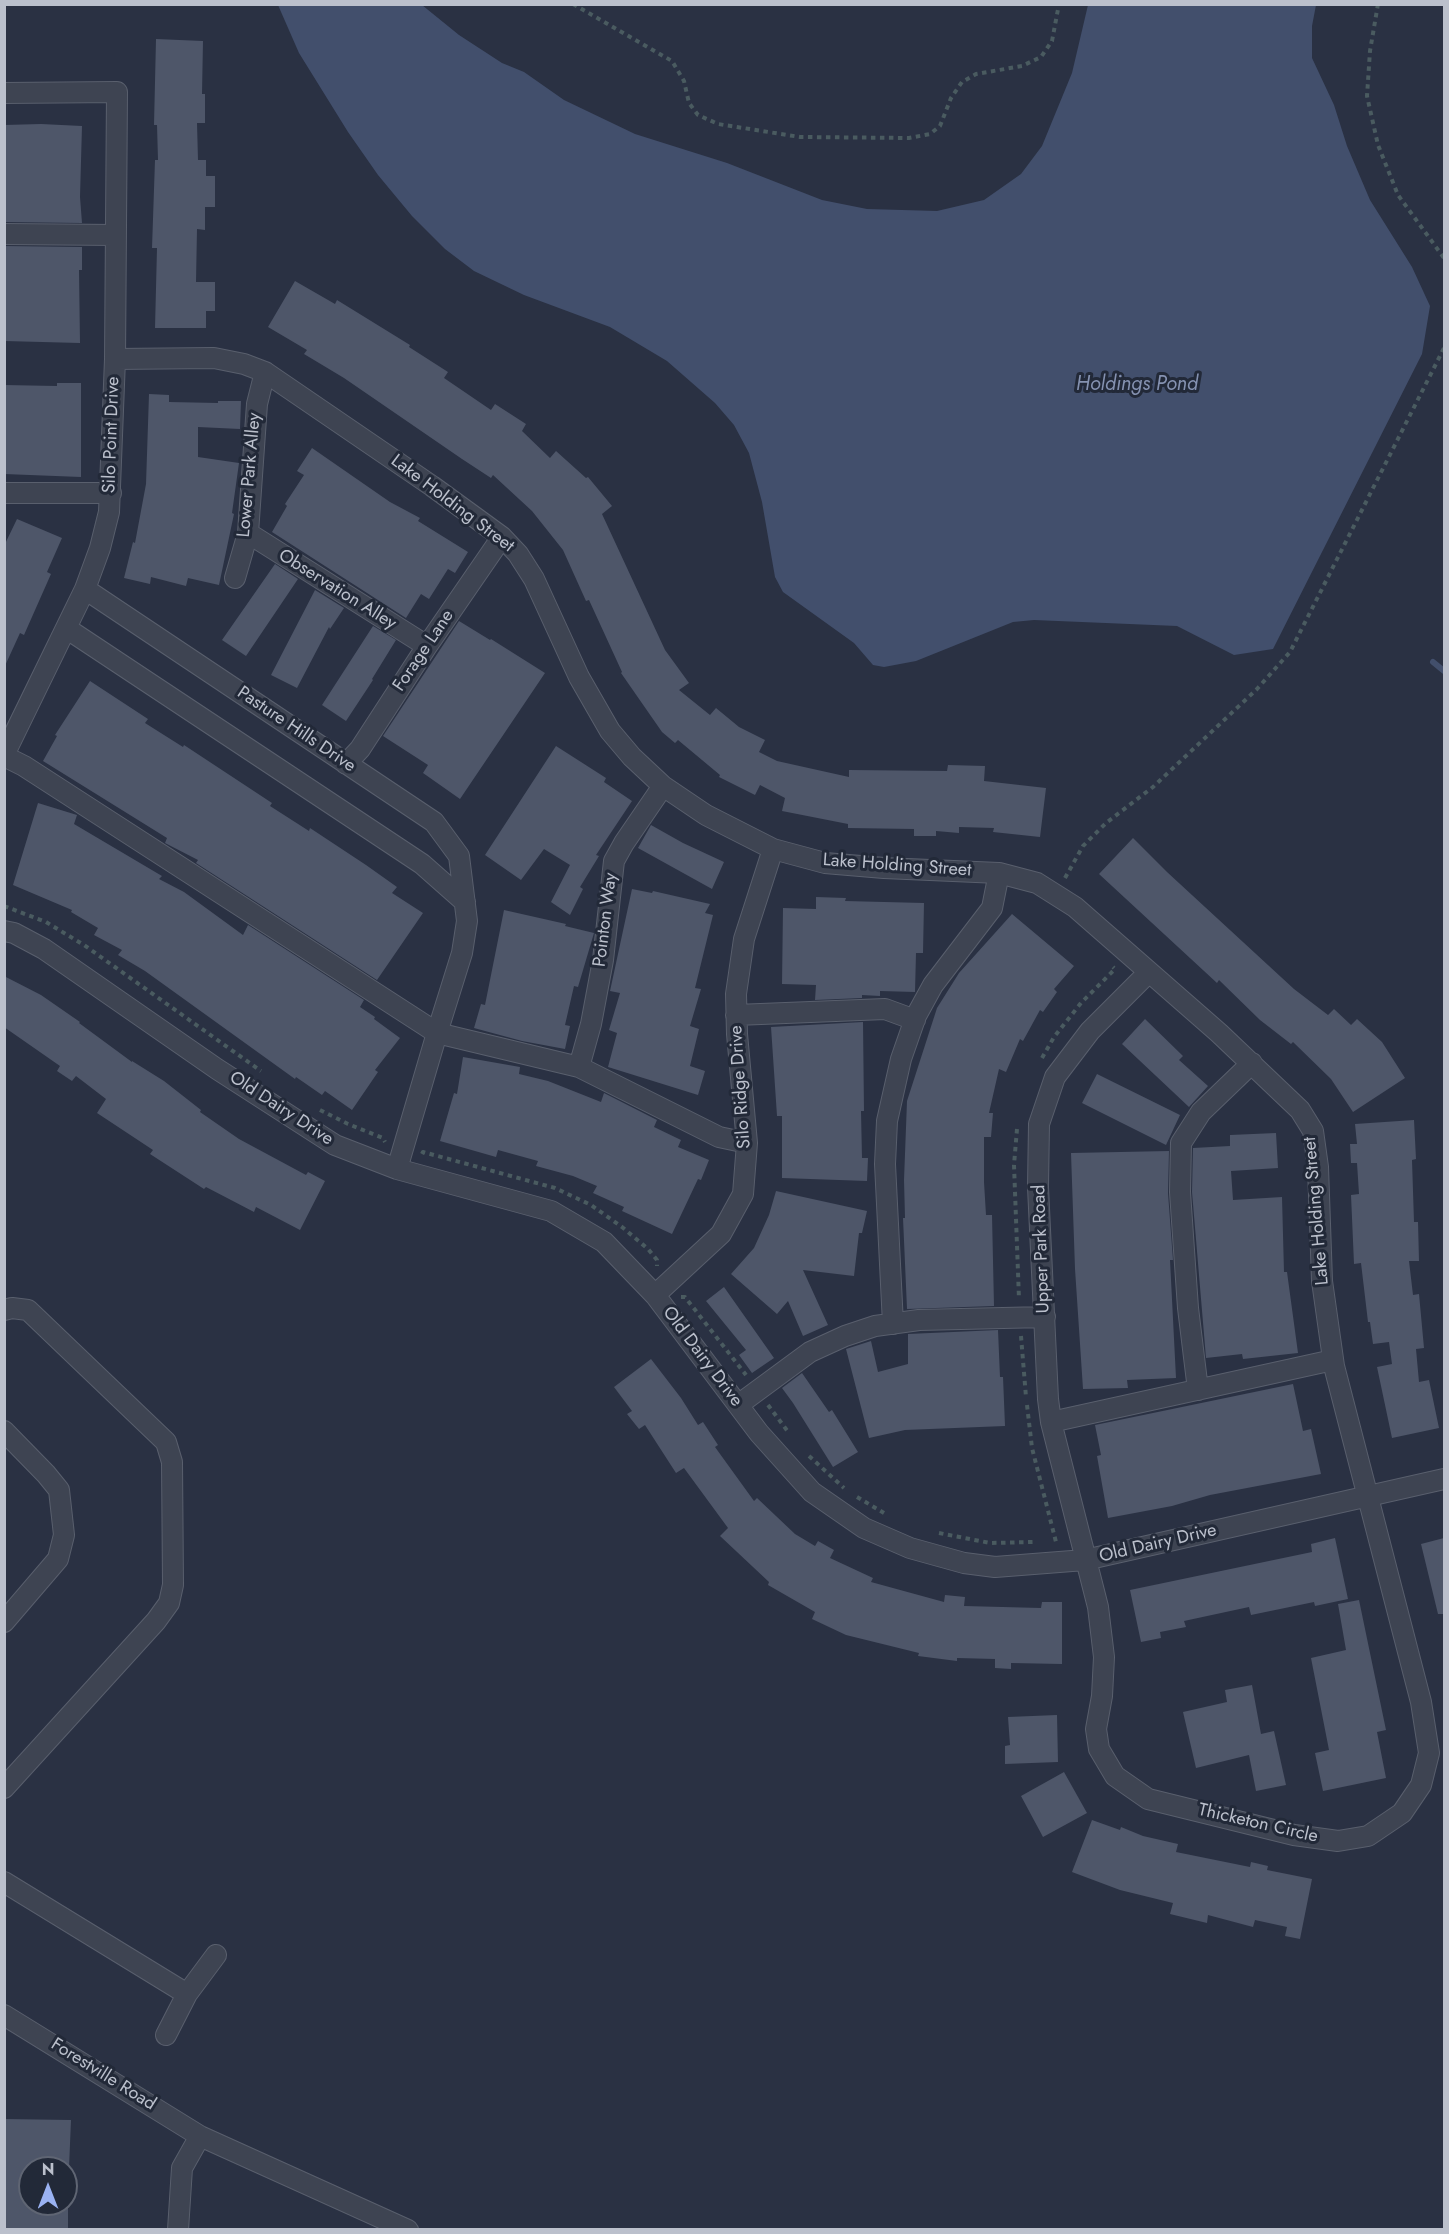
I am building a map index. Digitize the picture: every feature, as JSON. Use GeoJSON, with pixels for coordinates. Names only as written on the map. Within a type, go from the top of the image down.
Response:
{"type":"FeatureCollection","features":[{"type":"Feature","properties":{"kind":"street","name":"Silo Point Drive"},"geometry":{"type":"LineString","coordinates":[[4,93],[117,92],[115,359],[109,512],[100,548],[85,589],[4,755]]}},
{"type":"Feature","properties":{"kind":"street"},"geometry":{"type":"LineString","coordinates":[[4,234],[115,235]]}},
{"type":"Feature","properties":{"kind":"street","name":"Lake Holding Street"},"geometry":{"type":"LineString","coordinates":[[115,359],[214,358],[244,364],[265,372],[432,486],[502,537],[518,554],[534,579],[579,677],[610,731],[632,757],[663,786],[706,815],[773,849],[825,863],[999,873],[1037,883],[1075,907],[1252,1063],[1300,1110],[1313,1131],[1317,1167],[1322,1281],[1333,1360],[1367,1497]]}},
{"type":"Feature","properties":{"kind":"street","name":"Lower Park Alley"},"geometry":{"type":"LineString","coordinates":[[235,578],[248,533],[257,404],[265,372]]}},
{"type":"Feature","properties":{"kind":"street"},"geometry":{"type":"LineString","coordinates":[[4,493],[111,493]]}},
{"type":"Feature","properties":{"kind":"street","name":"Observation Alley"},"geometry":{"type":"LineString","coordinates":[[248,533],[426,646]]}},
{"type":"Feature","properties":{"kind":"street","name":"Forage Lane"},"geometry":{"type":"LineString","coordinates":[[346,764],[360,749],[426,646],[502,537]]}},
{"type":"Feature","properties":{"kind":"street","name":"Pasture Hills Drive"},"geometry":{"type":"LineString","coordinates":[[85,589],[434,822],[459,856],[467,921],[462,953],[436,1033],[397,1169]]}},
{"type":"Feature","properties":{"kind":"street"},"geometry":{"type":"LineString","coordinates":[[66,628],[422,864],[465,902]]}},
{"type":"Feature","properties":{"kind":"street"},"geometry":{"type":"LineString","coordinates":[[4,755],[436,1033],[579,1067],[719,1137],[747,1143]]}},
{"type":"Feature","properties":{"kind":"street","name":"Pointon Way"},"geometry":{"type":"LineString","coordinates":[[579,1067],[591,1024],[603,960],[614,861],[663,786]]}},
{"type":"Feature","properties":{"kind":"street","name":"Silo Ridge Drive"},"geometry":{"type":"LineString","coordinates":[[655,1295],[721,1234],[743,1194],[747,1143],[736,994],[744,939],[773,849]]}},
{"type":"Feature","properties":{"kind":"street"},"geometry":{"type":"LineString","coordinates":[[893,1324],[885,1164],[887,1121],[901,1059],[915,1020],[933,984],[992,908],[999,873]]}},
{"type":"Feature","properties":{"kind":"street","name":"Old Dairy Drive"},"geometry":{"type":"LineString","coordinates":[[4,931],[14,933],[44,949],[217,1068],[335,1145],[397,1169],[551,1211],[604,1242],[655,1295],[759,1433],[812,1492],[864,1528],[910,1548],[964,1563],[995,1567],[1085,1560],[1444,1479]]}},
{"type":"Feature","properties":{"kind":"street","name":"Upper Park Road"},"geometry":{"type":"LineString","coordinates":[[1085,1560],[1051,1422],[1038,1187],[1039,1124],[1055,1077],[1090,1031],[1148,973]]}},
{"type":"Feature","properties":{"kind":"street"},"geometry":{"type":"LineString","coordinates":[[736,1015],[885,1009],[915,1020]]}},
{"type":"Feature","properties":{"kind":"street"},"geometry":{"type":"LineString","coordinates":[[1198,1389],[1185,1273],[1180,1192],[1181,1143],[1201,1112],[1252,1063]]}},
{"type":"Feature","properties":{"kind":"street"},"geometry":{"type":"LineString","coordinates":[[4,1310],[12,1308],[28,1310],[165,1442],[172,1462],[173,1573],[169,1603],[156,1621],[4,1788]]}},
{"type":"Feature","properties":{"kind":"street"},"geometry":{"type":"LineString","coordinates":[[738,1405],[810,1352],[845,1336],[876,1326],[919,1320],[1045,1317]]}},
{"type":"Feature","properties":{"kind":"street"},"geometry":{"type":"LineString","coordinates":[[1051,1422],[1333,1360]]}},
{"type":"Feature","properties":{"kind":"street"},"geometry":{"type":"LineString","coordinates":[[4,1431],[59,1490],[64,1535],[58,1559],[4,1622]]}},
{"type":"Feature","properties":{"kind":"street","name":"Thicketon Circle"},"geometry":{"type":"LineString","coordinates":[[1085,1560],[1098,1607],[1104,1657],[1102,1696],[1096,1729],[1097,1739],[1099,1749],[1114,1776],[1148,1799],[1272,1830],[1338,1841],[1368,1836],[1402,1813],[1421,1785],[1429,1753],[1421,1702],[1367,1497]]}},
{"type":"Feature","properties":{"kind":"street"},"geometry":{"type":"LineString","coordinates":[[4,1882],[187,1994]]}},
{"type":"Feature","properties":{"kind":"street"},"geometry":{"type":"LineString","coordinates":[[166,2035],[187,1994],[216,1955]]}},
{"type":"Feature","properties":{"kind":"street","name":"Forestville Road"},"geometry":{"type":"LineString","coordinates":[[4,2015],[200,2136],[408,2229]]}},
{"type":"Feature","properties":{"kind":"street"},"geometry":{"type":"LineString","coordinates":[[178,2229],[182,2169],[200,2136]]}},
{"type":"Feature","properties":{"kind":"path"},"geometry":{"type":"LineString","coordinates":[[573,4],[672,61],[684,81],[689,103],[698,115],[718,124],[800,137],[909,138],[930,134],[940,126],[951,98],[962,82],[976,74],[1022,66],[1041,57],[1052,41],[1059,4]]}},
{"type":"Feature","properties":{"kind":"path"},"geometry":{"type":"LineString","coordinates":[[1378,4],[1370,51],[1367,96],[1378,146],[1398,195],[1444,258]]}},
{"type":"Feature","properties":{"kind":"path"},"geometry":{"type":"LineString","coordinates":[[1063,881],[1083,846],[1106,823],[1153,788],[1257,689],[1290,652],[1444,348]]}},
{"type":"Feature","properties":{"kind":"path"},"geometry":{"type":"LineString","coordinates":[[4,906],[46,922],[84,945],[262,1072]]}},
{"type":"Feature","properties":{"kind":"path"},"geometry":{"type":"LineString","coordinates":[[319,1109],[383,1138],[386,1146]]}},
{"type":"Feature","properties":{"kind":"path"},"geometry":{"type":"LineString","coordinates":[[679,1297],[685,1297],[795,1442]]}},
{"type":"Feature","properties":{"kind":"path"},"geometry":{"type":"LineString","coordinates":[[803,1451],[847,1491]]}},
{"type":"Feature","properties":{"kind":"path"},"geometry":{"type":"LineString","coordinates":[[856,1496],[892,1516]]}},
{"type":"Feature","properties":{"kind":"path"},"geometry":{"type":"LineString","coordinates":[[932,1532],[990,1543],[1039,1542]]}},
{"type":"Feature","properties":{"kind":"path"},"geometry":{"type":"LineString","coordinates":[[1047,1542],[1064,1542]]}},
{"type":"Feature","properties":{"kind":"water","name":"Holdings Pond"},"geometry":{"type":"Polygon","coordinates":[[[278,5],[422,5],[459,35],[502,63],[524,72],[564,100],[635,134],[727,163],[822,200],[867,209],[937,211],[984,200],[1021,174],[1042,146],[1072,73],[1088,5],[1316,5],[1312,26],[1312,58],[1334,105],[1347,146],[1370,200],[1412,267],[1430,306],[1422,354],[1273,649],[1234,655],[1177,626],[1034,620],[1013,622],[916,661],[884,667],[873,665],[854,643],[783,592],[775,577],[762,502],[749,453],[734,425],[715,403],[667,361],[610,327],[524,295],[474,271],[445,249],[412,216],[378,175],[348,132],[299,53],[278,5]]]}},
{"type":"Feature","properties":{"kind":"building"},"geometry":{"type":"Polygon","coordinates":[[[156,39],[203,41],[202,94],[205,94],[205,123],[197,123],[198,160],[206,160],[206,176],[215,176],[215,207],[205,207],[205,230],[197,229],[196,282],[215,282],[215,311],[206,311],[206,328],[155,328],[157,248],[152,248],[155,160],[158,160],[157,125],[154,125],[156,39]]]}},
{"type":"Feature","properties":{"kind":"building"},"geometry":{"type":"Polygon","coordinates":[[[4,125],[82,126],[80,197],[82,223],[4,222],[4,125]]]}},
{"type":"Feature","properties":{"kind":"building"},"geometry":{"type":"Polygon","coordinates":[[[4,246],[82,247],[82,270],[79,270],[80,343],[4,341],[4,246]]]}},
{"type":"Feature","properties":{"kind":"building"},"geometry":{"type":"Polygon","coordinates":[[[295,281],[335,304],[337,300],[410,345],[409,347],[448,372],[444,378],[491,410],[495,404],[526,424],[522,431],[550,458],[556,451],[586,478],[588,477],[612,506],[602,514],[665,650],[689,683],[679,690],[710,715],[716,708],[739,727],[765,740],[759,752],[777,761],[849,777],[849,770],[947,771],[948,765],[985,766],[984,781],[1046,788],[1040,837],[993,832],[994,828],[959,827],[959,833],[936,831],[936,836],[914,836],[914,829],[848,828],[848,824],[782,811],[785,798],[760,785],[755,795],[719,777],[720,775],[678,740],[675,743],[662,732],[621,673],[589,600],[586,601],[563,550],[532,511],[493,475],[491,478],[462,459],[344,378],[304,354],[307,350],[268,327],[295,281]]]}},
{"type":"Feature","properties":{"kind":"building"},"geometry":{"type":"Polygon","coordinates":[[[57,383],[81,383],[81,477],[4,474],[4,385],[57,386],[57,383]]]}},
{"type":"Feature","properties":{"kind":"building"},"geometry":{"type":"Polygon","coordinates":[[[149,394],[169,395],[169,402],[241,401],[240,429],[198,427],[198,457],[239,463],[232,513],[234,514],[219,585],[188,578],[186,586],[151,577],[150,584],[124,578],[133,542],[135,543],[146,484],[149,394]]]}},
{"type":"Feature","properties":{"kind":"building"},"geometry":{"type":"Polygon","coordinates":[[[312,448],[390,502],[420,518],[418,521],[468,552],[455,573],[448,569],[429,599],[421,594],[406,618],[272,532],[287,506],[285,504],[304,475],[297,471],[312,448]]]}},
{"type":"Feature","properties":{"kind":"building"},"geometry":{"type":"Polygon","coordinates":[[[17,519],[62,538],[47,572],[51,574],[24,635],[20,633],[4,668],[4,546],[17,519]]]}},
{"type":"Feature","properties":{"kind":"building"},"geometry":{"type":"Polygon","coordinates":[[[275,564],[298,579],[246,656],[222,640],[275,564]]]}},
{"type":"Feature","properties":{"kind":"building"},"geometry":{"type":"Polygon","coordinates":[[[315,590],[344,608],[330,629],[329,627],[297,688],[271,675],[315,590]]]}},
{"type":"Feature","properties":{"kind":"building"},"geometry":{"type":"Polygon","coordinates":[[[459,621],[545,673],[460,799],[423,773],[428,765],[383,736],[459,621]]]}},
{"type":"Feature","properties":{"kind":"building"},"geometry":{"type":"Polygon","coordinates":[[[373,626],[396,640],[346,721],[322,705],[373,626]]]}},
{"type":"Feature","properties":{"kind":"building"},"geometry":{"type":"Polygon","coordinates":[[[90,681],[148,719],[145,723],[183,747],[184,745],[272,803],[270,806],[309,831],[310,828],[366,865],[397,887],[392,893],[423,913],[377,980],[196,863],[198,860],[165,843],[167,838],[43,761],[57,736],[55,735],[90,681]]]}},
{"type":"Feature","properties":{"kind":"building"},"geometry":{"type":"Polygon","coordinates":[[[556,746],[606,778],[604,782],[632,801],[596,855],[599,856],[580,887],[583,889],[570,915],[551,902],[570,865],[544,849],[521,880],[485,855],[556,746]]]}},
{"type":"Feature","properties":{"kind":"building"},"geometry":{"type":"Polygon","coordinates":[[[38,803],[77,815],[74,824],[162,876],[159,879],[184,892],[243,935],[248,925],[364,1000],[360,1007],[400,1038],[375,1070],[378,1072],[352,1110],[325,1091],[322,1095],[296,1077],[295,1079],[145,971],[118,955],[122,950],[94,935],[98,928],[71,912],[72,910],[13,885],[38,803]]]}},
{"type":"Feature","properties":{"kind":"building"},"geometry":{"type":"Polygon","coordinates":[[[651,825],[724,862],[712,889],[638,848],[651,825]]]}},
{"type":"Feature","properties":{"kind":"building"},"geometry":{"type":"Polygon","coordinates":[[[1133,838],[1294,989],[1328,1015],[1334,1009],[1351,1025],[1357,1019],[1382,1042],[1405,1078],[1353,1112],[1331,1079],[1293,1042],[1291,1044],[1260,1020],[1219,980],[1217,983],[1099,874],[1133,838]]]}},
{"type":"Feature","properties":{"kind":"building"},"geometry":{"type":"Polygon","coordinates":[[[632,889],[652,893],[653,891],[710,904],[705,913],[713,915],[695,988],[701,989],[690,1026],[699,1029],[690,1066],[705,1071],[698,1095],[608,1067],[617,1033],[609,1030],[620,993],[610,991],[632,889]]]}},
{"type":"Feature","properties":{"kind":"building"},"geometry":{"type":"Polygon","coordinates":[[[816,897],[846,898],[845,901],[924,903],[923,953],[916,953],[915,992],[880,991],[880,996],[862,995],[862,998],[815,1000],[816,985],[782,984],[783,908],[816,909],[816,897]]]}},
{"type":"Feature","properties":{"kind":"building"},"geometry":{"type":"Polygon","coordinates":[[[504,910],[594,933],[578,987],[574,986],[565,1025],[570,1026],[565,1049],[522,1041],[474,1028],[481,1004],[485,1005],[504,910]]]}},
{"type":"Feature","properties":{"kind":"building"},"geometry":{"type":"Polygon","coordinates":[[[1012,914],[1074,966],[1054,989],[1057,992],[1043,1012],[1040,1010],[1023,1041],[1020,1039],[1006,1072],[999,1069],[989,1113],[993,1113],[991,1137],[984,1137],[986,1215],[992,1215],[994,1306],[907,1309],[903,1218],[905,1218],[907,1101],[937,1008],[959,973],[1012,914]]]}},
{"type":"Feature","properties":{"kind":"building"},"geometry":{"type":"Polygon","coordinates":[[[4,976],[41,995],[80,1022],[132,1062],[164,1081],[201,1110],[200,1112],[239,1139],[306,1175],[308,1172],[325,1181],[300,1230],[256,1207],[254,1212],[206,1187],[204,1189],[150,1154],[153,1150],[97,1113],[106,1099],[76,1076],[72,1081],[57,1071],[60,1066],[4,1027],[4,976]]]}},
{"type":"Feature","properties":{"kind":"building"},"geometry":{"type":"Polygon","coordinates":[[[1145,1019],[1183,1056],[1179,1060],[1208,1086],[1189,1107],[1122,1044],[1145,1019]]]}},
{"type":"Feature","properties":{"kind":"building"},"geometry":{"type":"Polygon","coordinates":[[[863,1022],[862,1158],[868,1158],[867,1181],[782,1178],[782,1116],[777,1116],[771,1027],[863,1022]]]}},
{"type":"Feature","properties":{"kind":"building"},"geometry":{"type":"Polygon","coordinates":[[[463,1057],[520,1067],[519,1074],[548,1081],[601,1102],[604,1093],[657,1120],[654,1127],[681,1140],[678,1147],[709,1160],[672,1234],[622,1211],[624,1207],[593,1193],[597,1186],[573,1176],[536,1166],[538,1161],[498,1150],[496,1157],[440,1141],[454,1093],[457,1094],[463,1057]]]}},
{"type":"Feature","properties":{"kind":"building"},"geometry":{"type":"Polygon","coordinates":[[[1097,1074],[1180,1115],[1166,1145],[1082,1103],[1097,1074]]]}},
{"type":"Feature","properties":{"kind":"building"},"geometry":{"type":"Polygon","coordinates":[[[1414,1120],[1416,1159],[1412,1160],[1414,1222],[1418,1222],[1419,1261],[1409,1261],[1413,1295],[1419,1294],[1424,1348],[1416,1349],[1419,1382],[1429,1380],[1439,1428],[1392,1438],[1377,1367],[1392,1364],[1389,1342],[1373,1344],[1361,1263],[1354,1264],[1351,1195],[1359,1194],[1357,1163],[1351,1163],[1350,1144],[1357,1144],[1355,1124],[1414,1120]]]}},
{"type":"Feature","properties":{"kind":"building"},"geometry":{"type":"Polygon","coordinates":[[[1276,1133],[1278,1168],[1231,1171],[1233,1200],[1282,1197],[1284,1272],[1287,1272],[1298,1353],[1243,1359],[1242,1354],[1206,1358],[1192,1192],[1193,1148],[1230,1146],[1230,1135],[1276,1133]]]}},
{"type":"Feature","properties":{"kind":"building"},"geometry":{"type":"Polygon","coordinates":[[[1169,1151],[1168,1193],[1173,1260],[1170,1260],[1176,1378],[1127,1380],[1128,1388],[1083,1389],[1075,1269],[1071,1153],[1169,1151]]]}},
{"type":"Feature","properties":{"kind":"building"},"geometry":{"type":"Polygon","coordinates":[[[776,1191],[867,1211],[862,1233],[859,1233],[854,1276],[803,1270],[828,1325],[803,1336],[788,1301],[777,1314],[731,1274],[754,1248],[769,1215],[776,1191]]]}},
{"type":"Feature","properties":{"kind":"building"},"geometry":{"type":"Polygon","coordinates":[[[724,1287],[774,1358],[752,1373],[739,1355],[746,1350],[706,1301],[724,1287]]]}},
{"type":"Feature","properties":{"kind":"building"},"geometry":{"type":"Polygon","coordinates":[[[998,1330],[1005,1426],[905,1430],[869,1438],[846,1349],[871,1341],[878,1372],[908,1364],[908,1334],[998,1330]]]}},
{"type":"Feature","properties":{"kind":"building"},"geometry":{"type":"Polygon","coordinates":[[[651,1359],[681,1398],[698,1425],[703,1422],[718,1445],[715,1447],[754,1501],[757,1498],[795,1534],[815,1546],[818,1541],[834,1550],[830,1558],[873,1578],[871,1582],[944,1602],[945,1595],[965,1597],[964,1606],[1041,1608],[1042,1602],[1062,1602],[1062,1664],[1011,1663],[1011,1669],[995,1668],[995,1659],[957,1658],[957,1661],[918,1656],[919,1653],[846,1635],[812,1619],[815,1612],[768,1585],[769,1582],[720,1536],[728,1528],[684,1468],[676,1473],[645,1425],[639,1429],[627,1414],[632,1411],[614,1387],[651,1359]]]}},
{"type":"Feature","properties":{"kind":"building"},"geometry":{"type":"Polygon","coordinates":[[[802,1373],[829,1412],[832,1410],[858,1452],[833,1467],[782,1388],[802,1373]]]}},
{"type":"Feature","properties":{"kind":"building"},"geometry":{"type":"Polygon","coordinates":[[[1293,1384],[1303,1431],[1311,1429],[1321,1474],[1210,1495],[1172,1506],[1108,1518],[1097,1456],[1101,1455],[1095,1425],[1293,1384]]]}},
{"type":"Feature","properties":{"kind":"building"},"geometry":{"type":"Polygon","coordinates":[[[1335,1538],[1348,1599],[1315,1606],[1314,1602],[1251,1615],[1249,1607],[1184,1621],[1186,1627],[1160,1632],[1161,1638],[1141,1642],[1130,1590],[1312,1552],[1311,1544],[1335,1538]]]}},
{"type":"Feature","properties":{"kind":"building"},"geometry":{"type":"Polygon","coordinates":[[[1444,1538],[1444,1614],[1438,1614],[1421,1544],[1444,1538]]]}},
{"type":"Feature","properties":{"kind":"building"},"geometry":{"type":"Polygon","coordinates":[[[1359,1600],[1386,1730],[1377,1732],[1386,1778],[1323,1791],[1315,1753],[1329,1750],[1311,1658],[1346,1650],[1338,1604],[1359,1600]]]}},
{"type":"Feature","properties":{"kind":"building"},"geometry":{"type":"Polygon","coordinates":[[[1252,1685],[1261,1734],[1274,1731],[1286,1785],[1256,1791],[1249,1755],[1196,1768],[1183,1712],[1227,1702],[1225,1690],[1252,1685]]]}},
{"type":"Feature","properties":{"kind":"building"},"geometry":{"type":"Polygon","coordinates":[[[1057,1715],[1058,1762],[1005,1764],[1005,1746],[1010,1745],[1008,1717],[1057,1715]]]}},
{"type":"Feature","properties":{"kind":"building"},"geometry":{"type":"Polygon","coordinates":[[[1064,1772],[1087,1813],[1043,1837],[1021,1796],[1064,1772]]]}},
{"type":"Feature","properties":{"kind":"building"},"geometry":{"type":"Polygon","coordinates":[[[1092,1820],[1120,1830],[1121,1827],[1143,1836],[1178,1844],[1176,1852],[1250,1867],[1251,1862],[1268,1866],[1267,1870],[1312,1879],[1300,1939],[1285,1936],[1287,1927],[1255,1920],[1253,1927],[1208,1915],[1207,1923],[1170,1914],[1173,1903],[1120,1890],[1072,1872],[1092,1820]]]}},
{"type":"Feature","properties":{"kind":"building"},"geometry":{"type":"Polygon","coordinates":[[[4,2119],[71,2120],[70,2156],[18,2156],[18,2216],[68,2216],[68,2229],[4,2229],[4,2119]]]}},
{"type":"Feature","properties":{"kind":"waterway"},"geometry":{"type":"LineString","coordinates":[[1433,662],[1444,671]]}}]}
